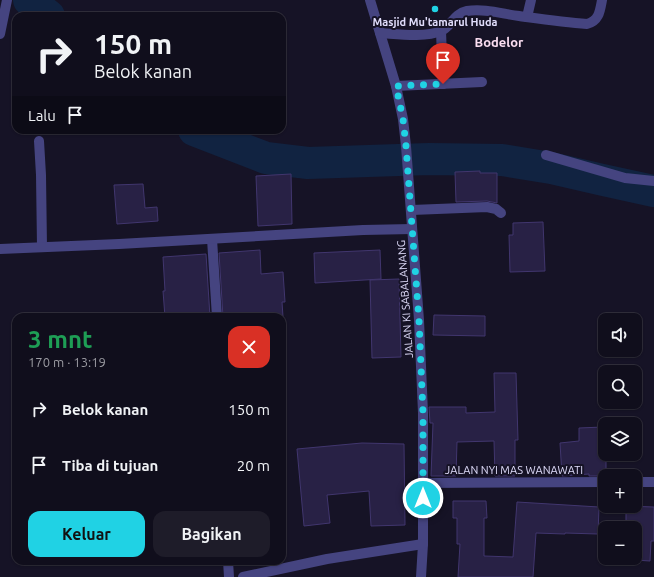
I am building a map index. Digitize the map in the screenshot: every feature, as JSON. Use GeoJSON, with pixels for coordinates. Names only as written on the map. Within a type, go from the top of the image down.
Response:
{"type":"FeatureCollection","features":[{"type":"Feature","properties":{"kind":"street"},"geometry":{"type":"LineString","coordinates":[[0,34],[7,0]]}},
{"type":"Feature","properties":{"kind":"street","name":"JALAN KI SABALANANG"},"geometry":{"type":"LineString","coordinates":[[370,0],[396,86],[403,119],[412,210],[412,229],[420,328],[423,413],[423,544],[421,577]]}},
{"type":"Feature","properties":{"kind":"street"},"geometry":{"type":"LineString","coordinates":[[527,17],[530,0]]}},
{"type":"Feature","properties":{"kind":"street"},"geometry":{"type":"LineString","coordinates":[[380,33],[420,35],[432,34],[447,27],[455,17],[466,11],[483,11],[587,24],[593,23],[596,19],[602,0]]}},
{"type":"Feature","properties":{"kind":"street"},"geometry":{"type":"LineString","coordinates":[[441,31],[443,84]]}},
{"type":"Feature","properties":{"kind":"street"},"geometry":{"type":"LineString","coordinates":[[396,86],[482,82]]}},
{"type":"Feature","properties":{"kind":"street"},"geometry":{"type":"LineString","coordinates":[[39,142],[42,246]]}},
{"type":"Feature","properties":{"kind":"street"},"geometry":{"type":"LineString","coordinates":[[546,156],[625,178],[654,181]]}},
{"type":"Feature","properties":{"kind":"street"},"geometry":{"type":"LineString","coordinates":[[412,210],[487,207],[496,209],[501,213]]}},
{"type":"Feature","properties":{"kind":"street"},"geometry":{"type":"LineString","coordinates":[[0,249],[42,246],[119,244],[363,230],[412,229]]}},
{"type":"Feature","properties":{"kind":"street"},"geometry":{"type":"LineString","coordinates":[[212,238],[216,313]]}},
{"type":"Feature","properties":{"kind":"street","name":"JALAN NYI MAS WANAWATI"},"geometry":{"type":"LineString","coordinates":[[423,483],[598,482]]}},
{"type":"Feature","properties":{"kind":"street"},"geometry":{"type":"LineString","coordinates":[[642,482],[654,482]]}},
{"type":"Feature","properties":{"kind":"street"},"geometry":{"type":"LineString","coordinates":[[244,577],[327,558],[423,544]]}},
{"type":"Feature","properties":{"kind":"street"},"geometry":{"type":"LineString","coordinates":[[228,565],[229,577]]}},
{"type":"Feature","properties":{"kind":"building"},"geometry":{"type":"Polygon","coordinates":[[[480,171],[480,173],[497,173],[497,203],[487,201],[456,202],[455,172],[480,171]]]}},
{"type":"Feature","properties":{"kind":"building"},"geometry":{"type":"Polygon","coordinates":[[[291,174],[292,224],[258,226],[256,176],[291,174]]]}},
{"type":"Feature","properties":{"kind":"building"},"geometry":{"type":"Polygon","coordinates":[[[143,184],[145,208],[157,207],[158,221],[117,224],[114,185],[143,184]]]}},
{"type":"Feature","properties":{"kind":"building"},"geometry":{"type":"Polygon","coordinates":[[[543,222],[545,271],[510,272],[509,235],[513,235],[513,223],[543,222]]]}},
{"type":"Feature","properties":{"kind":"building"},"geometry":{"type":"Polygon","coordinates":[[[260,250],[261,274],[283,272],[285,302],[282,302],[283,313],[223,313],[219,253],[260,250]]]}},
{"type":"Feature","properties":{"kind":"building"},"geometry":{"type":"Polygon","coordinates":[[[380,250],[381,279],[315,283],[314,253],[380,250]]]}},
{"type":"Feature","properties":{"kind":"building"},"geometry":{"type":"Polygon","coordinates":[[[206,254],[210,313],[165,313],[163,257],[206,254]]]}},
{"type":"Feature","properties":{"kind":"building"},"geometry":{"type":"Polygon","coordinates":[[[399,279],[401,357],[372,358],[370,280],[399,279]]]}},
{"type":"Feature","properties":{"kind":"building"},"geometry":{"type":"Polygon","coordinates":[[[434,315],[485,316],[485,336],[433,335],[434,315]]]}},
{"type":"Feature","properties":{"kind":"building"},"geometry":{"type":"Polygon","coordinates":[[[494,373],[516,373],[518,440],[515,440],[515,476],[495,476],[494,441],[457,442],[456,476],[431,476],[433,423],[430,423],[429,407],[466,407],[466,413],[495,412],[494,373]]]}},
{"type":"Feature","properties":{"kind":"building"},"geometry":{"type":"Polygon","coordinates":[[[598,427],[598,461],[606,461],[606,469],[598,469],[598,476],[589,476],[589,474],[562,476],[560,443],[579,441],[579,428],[598,427]]]}},
{"type":"Feature","properties":{"kind":"building"},"geometry":{"type":"Polygon","coordinates":[[[362,443],[404,444],[405,525],[371,526],[369,491],[327,495],[330,523],[304,526],[297,449],[362,443]]]}},
{"type":"Feature","properties":{"kind":"building"},"geometry":{"type":"Polygon","coordinates":[[[453,501],[486,501],[487,518],[484,518],[484,556],[513,557],[517,502],[598,507],[598,534],[536,533],[533,577],[458,577],[460,544],[457,544],[457,518],[453,518],[453,501]]]}},
{"type":"Feature","properties":{"kind":"building"},"geometry":{"type":"Polygon","coordinates":[[[642,507],[654,507],[654,541],[651,541],[650,561],[642,560],[642,521],[626,521],[626,513],[642,513],[642,507]]]}},
{"type":"Feature","properties":{"kind":"waterway"},"geometry":{"type":"LineString","coordinates":[[29,0],[44,12]]}},
{"type":"Feature","properties":{"kind":"waterway"},"geometry":{"type":"LineString","coordinates":[[204,134],[266,158],[308,163],[429,159],[502,160],[551,168],[654,191]]}},
{"type":"Feature","properties":{"kind":"place","name":"Masjid Mu'tamarul Huda"},"geometry":{"type":"Point","coordinates":[435,9]}},
{"type":"Feature","properties":{"kind":"district","name":"Bodelor"},"geometry":{"type":"Point","coordinates":[499,42]}},
{"type":"Feature","properties":{"kind":"route"},"geometry":{"type":"LineString","coordinates":[[423,498],[423,413],[412,210],[403,119],[396,86],[443,84]]}}]}
